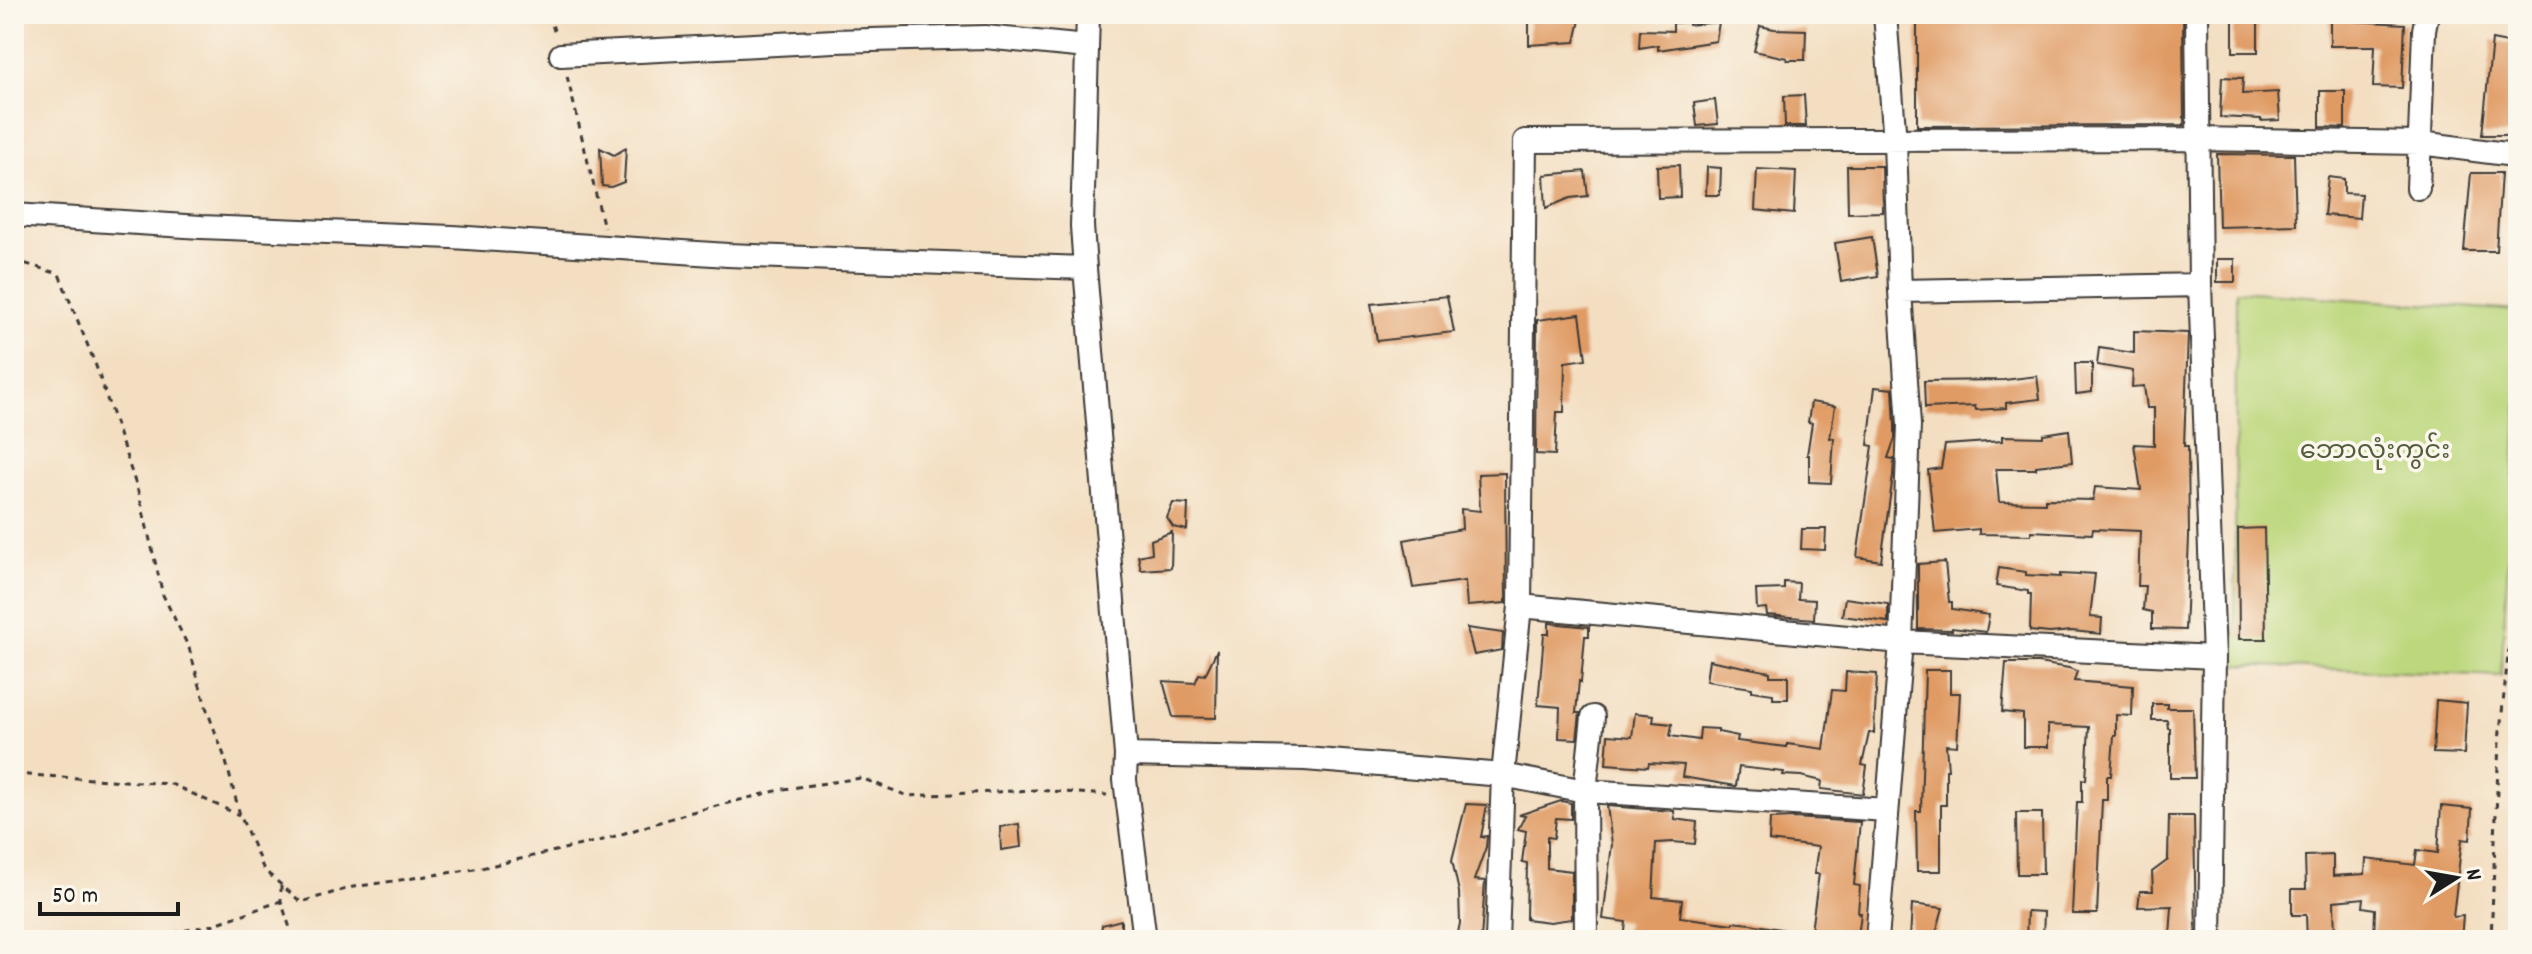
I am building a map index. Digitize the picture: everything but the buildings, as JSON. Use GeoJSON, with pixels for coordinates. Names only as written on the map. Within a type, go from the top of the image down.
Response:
{"type":"FeatureCollection","features":[{"type":"Feature","properties":{"kind":"street"},"geometry":{"type":"LineString","coordinates":[[1088,14],[1082,226],[1127,792],[1145,940]]}},
{"type":"Feature","properties":{"kind":"street"},"geometry":{"type":"LineString","coordinates":[[1877,940],[1901,642],[1909,425],[1895,142],[1885,14]]}},
{"type":"Feature","properties":{"kind":"street"},"geometry":{"type":"LineString","coordinates":[[2197,14],[2200,285],[2214,657],[2210,940]]}},
{"type":"Feature","properties":{"kind":"street"},"geometry":{"type":"LineString","coordinates":[[2418,188],[2427,14]]}},
{"type":"Feature","properties":{"kind":"street"},"geometry":{"type":"LineString","coordinates":[[561,55],[985,37],[1087,47]]}},
{"type":"Feature","properties":{"kind":"street"},"geometry":{"type":"LineString","coordinates":[[1497,940],[1503,775],[1520,606],[1525,141],[2197,139],[2420,143],[2514,155]]}},
{"type":"Feature","properties":{"kind":"street"},"geometry":{"type":"LineString","coordinates":[[14,215],[201,227],[452,237],[728,255],[1085,268]]}},
{"type":"Feature","properties":{"kind":"street"},"geometry":{"type":"LineString","coordinates":[[1900,291],[2200,285]]}},
{"type":"Feature","properties":{"kind":"street"},"geometry":{"type":"LineString","coordinates":[[1520,606],[1901,642],[2214,657]]}},
{"type":"Feature","properties":{"kind":"street"},"geometry":{"type":"LineString","coordinates":[[1586,940],[1585,791],[1593,717]]}},
{"type":"Feature","properties":{"kind":"street"},"geometry":{"type":"LineString","coordinates":[[1126,755],[1305,759],[1503,775],[1585,791],[1887,810]]}},
{"type":"Feature","properties":{"kind":"path"},"geometry":{"type":"LineString","coordinates":[[549,14],[608,248]]}},
{"type":"Feature","properties":{"kind":"path"},"geometry":{"type":"LineString","coordinates":[[14,260],[59,274],[77,316],[139,494],[163,595],[189,648],[240,815],[264,870],[301,902],[353,887],[481,868],[603,840],[688,813],[784,789],[861,778],[908,796],[1036,790],[1106,795],[1127,792]]}},
{"type":"Feature","properties":{"kind":"path"},"geometry":{"type":"LineString","coordinates":[[2491,940],[2499,741],[2518,562]]}},
{"type":"Feature","properties":{"kind":"path"},"geometry":{"type":"LineString","coordinates":[[14,774],[171,784],[240,815]]}},
{"type":"Feature","properties":{"kind":"path"},"geometry":{"type":"LineString","coordinates":[[281,885],[281,901],[294,940]]}},
{"type":"Feature","properties":{"kind":"path"},"geometry":{"type":"LineString","coordinates":[[138,940],[212,925],[281,901]]}},
{"type":"Feature","properties":{"kind":"green space","name":"ဘောလုံးကွင်း"},"geometry":{"type":"Polygon","coordinates":[[[2236,291],[2518,311],[2518,402],[2501,676],[2235,665],[2236,291]]]}}]}
